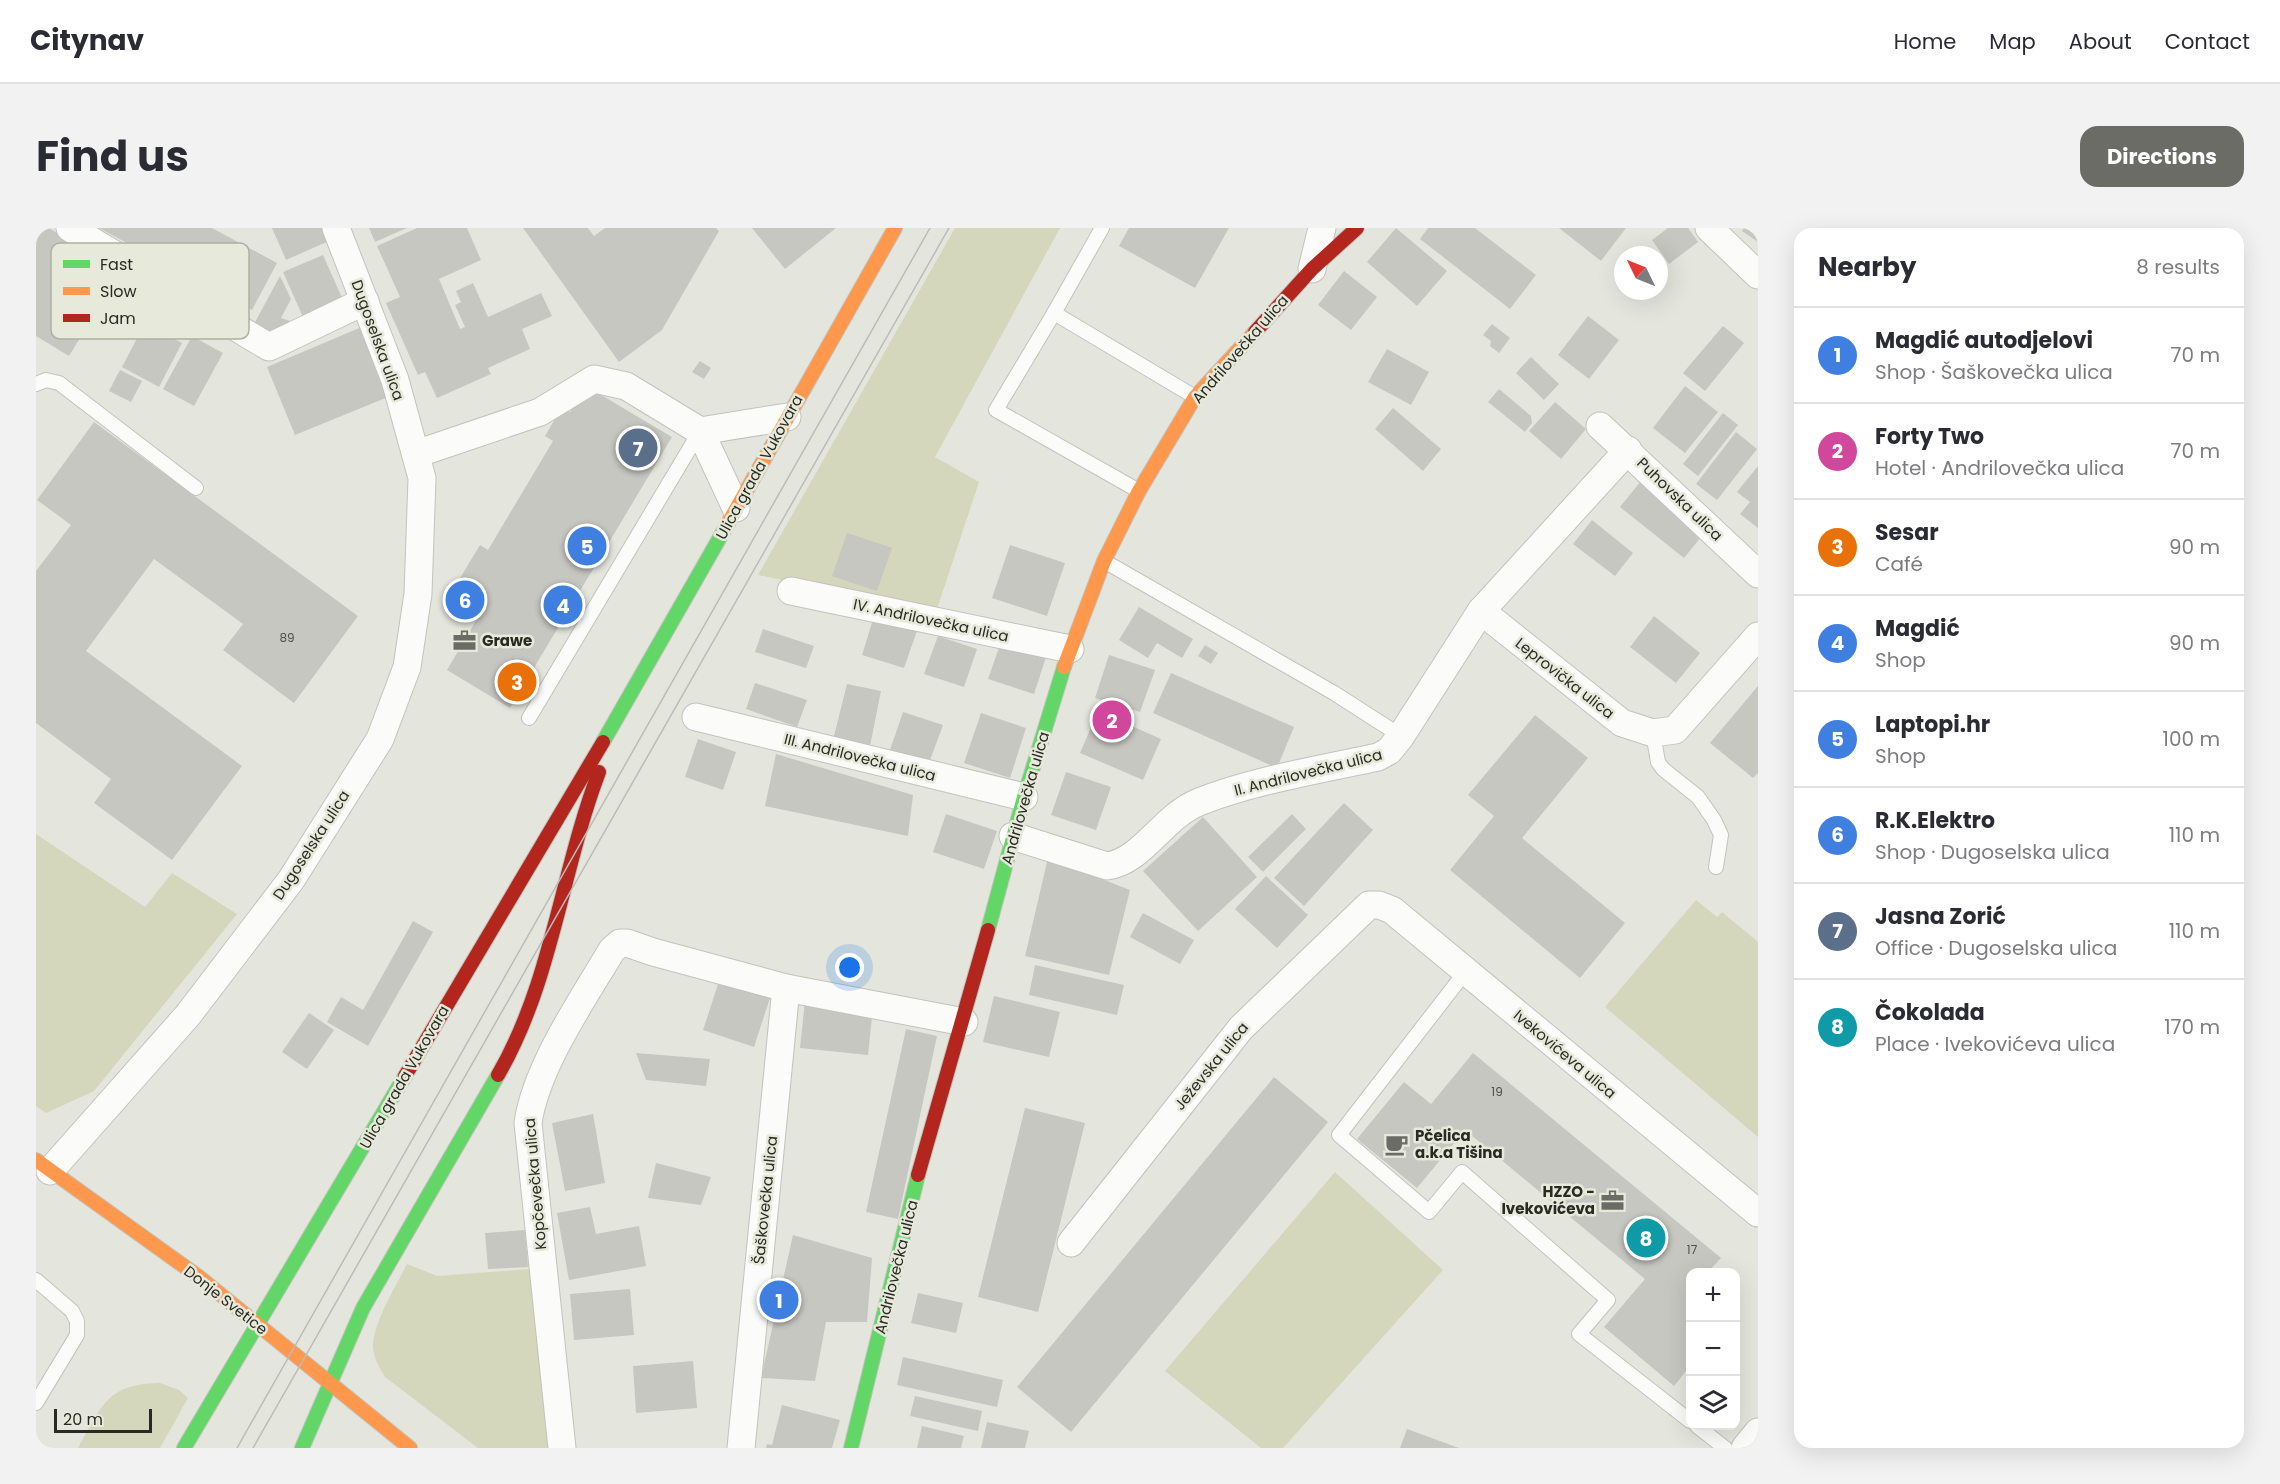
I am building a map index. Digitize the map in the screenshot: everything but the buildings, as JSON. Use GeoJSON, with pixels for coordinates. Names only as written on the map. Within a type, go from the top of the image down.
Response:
{"type":"FeatureCollection","features":[{"type":"Feature","properties":{"kind":"street"},"geometry":{"type":"LineString","coordinates":[[70,228],[95,243]]}},
{"type":"Feature","properties":{"kind":"street","name":"Dugoselska ulica"},"geometry":{"type":"LineString","coordinates":[[43,1165],[202,997],[291,880],[380,739],[407,667],[418,594],[422,478],[395,380],[336,228]]}},
{"type":"Feature","properties":{"kind":"street","name":"Ulica grada Vukovara"},"geometry":{"type":"LineString","coordinates":[[184,1448],[259,1326],[543,838],[625,706],[894,228]]}},
{"type":"Feature","properties":{"kind":"street"},"geometry":{"type":"LineString","coordinates":[[1312,269],[1322,228]]}},
{"type":"Feature","properties":{"kind":"street","name":"Andrilovečka ulica"},"geometry":{"type":"LineString","coordinates":[[851,1448],[917,1179],[964,1022],[1024,797],[1070,649],[1104,561],[1139,492],[1195,397],[1312,269],[1357,228]]}},
{"type":"Feature","properties":{"kind":"street"},"geometry":{"type":"LineString","coordinates":[[1709,228],[1758,275]]}},
{"type":"Feature","properties":{"kind":"street"},"geometry":{"type":"LineString","coordinates":[[249,335],[269,347],[365,302]]}},
{"type":"Feature","properties":{"kind":"street"},"geometry":{"type":"LineString","coordinates":[[416,454],[540,412],[594,379],[626,386],[700,431],[736,508]]}},
{"type":"Feature","properties":{"kind":"street"},"geometry":{"type":"LineString","coordinates":[[700,431],[787,417]]}},
{"type":"Feature","properties":{"kind":"street","name":"Puhovska ulica"},"geometry":{"type":"LineString","coordinates":[[1600,426],[1758,574]]}},
{"type":"Feature","properties":{"kind":"street","name":"II. Andrilovečka ulica"},"geometry":{"type":"LineString","coordinates":[[1013,836],[1107,866],[1123,864],[1175,814],[1199,802],[1296,775],[1378,757],[1389,751],[1481,611],[1628,450]]}},
{"type":"Feature","properties":{"kind":"street","name":"IV. Andrilovečka ulica"},"geometry":{"type":"LineString","coordinates":[[791,591],[1070,649]]}},
{"type":"Feature","properties":{"kind":"street","name":"Leprovička ulica"},"geometry":{"type":"LineString","coordinates":[[1481,611],[1622,723],[1653,733]]}},
{"type":"Feature","properties":{"kind":"street"},"geometry":{"type":"LineString","coordinates":[[1653,733],[1675,730],[1758,636]]}},
{"type":"Feature","properties":{"kind":"street","name":"Ulica grada Vukovara"},"geometry":{"type":"LineString","coordinates":[[302,1448],[363,1308],[515,1045],[561,908],[593,786],[625,706]]}},
{"type":"Feature","properties":{"kind":"street","name":"III. Andrilovečka ulica"},"geometry":{"type":"LineString","coordinates":[[696,717],[1024,797]]}},
{"type":"Feature","properties":{"kind":"street","name":"Ivekovićeva ulica"},"geometry":{"type":"LineString","coordinates":[[1369,905],[1379,905],[1392,910],[1758,1213]]}},
{"type":"Feature","properties":{"kind":"street","name":"Ježevska ulica"},"geometry":{"type":"LineString","coordinates":[[1071,1243],[1240,1028],[1369,905]]}},
{"type":"Feature","properties":{"kind":"street","name":"Kopčevečka ulica"},"geometry":{"type":"LineString","coordinates":[[562,1448],[528,1123],[531,1099],[574,1014],[612,950],[620,943],[786,988]]}},
{"type":"Feature","properties":{"kind":"street"},"geometry":{"type":"LineString","coordinates":[[786,988],[964,1022]]}},
{"type":"Feature","properties":{"kind":"street","name":"Šaškovečka ulica"},"geometry":{"type":"LineString","coordinates":[[741,1448],[786,988]]}},
{"type":"Feature","properties":{"kind":"street","name":"Donje Svetice"},"geometry":{"type":"LineString","coordinates":[[43,1165],[200,1277],[410,1448]]}},
{"type":"Feature","properties":{"kind":"street"},"geometry":{"type":"LineString","coordinates":[[1745,1448],[1758,1432]]}},
{"type":"Feature","properties":{"kind":"lane"},"geometry":{"type":"LineString","coordinates":[[1102,228],[996,410],[1139,492]]}},
{"type":"Feature","properties":{"kind":"lane"},"geometry":{"type":"LineString","coordinates":[[1053,313],[1195,397]]}},
{"type":"Feature","properties":{"kind":"lane"},"geometry":{"type":"LineString","coordinates":[[36,384],[46,380],[59,383],[196,488]]}},
{"type":"Feature","properties":{"kind":"lane"},"geometry":{"type":"LineString","coordinates":[[529,718],[700,431]]}},
{"type":"Feature","properties":{"kind":"lane"},"geometry":{"type":"LineString","coordinates":[[1104,561],[1334,693],[1401,736]]}},
{"type":"Feature","properties":{"kind":"lane"},"geometry":{"type":"LineString","coordinates":[[1653,733],[1658,762],[1663,770],[1698,797],[1714,820],[1721,835],[1716,867]]}},
{"type":"Feature","properties":{"kind":"lane"},"geometry":{"type":"LineString","coordinates":[[1466,971],[1340,1134],[1429,1212],[1462,1172],[1608,1300],[1579,1334],[1686,1418]]}},
{"type":"Feature","properties":{"kind":"lane"},"geometry":{"type":"LineString","coordinates":[[36,1280],[67,1305],[77,1321],[76,1335],[42,1379],[36,1404]]}},
{"type":"Feature","properties":{"kind":"lane"},"geometry":{"type":"LineString","coordinates":[[1702,1430],[1725,1448]]}},
{"type":"Feature","properties":{"kind":"green space"},"geometry":{"type":"Polygon","coordinates":[[[955,228],[1060,228],[935,457],[979,482],[936,612],[758,575],[955,228]]]}},
{"type":"Feature","properties":{"kind":"green space"},"geometry":{"type":"Polygon","coordinates":[[[36,834],[145,907],[172,873],[237,914],[94,1091],[46,1113],[36,1106],[36,834]]]}},
{"type":"Feature","properties":{"kind":"green space"},"geometry":{"type":"Polygon","coordinates":[[[1696,900],[1717,917],[1722,912],[1758,942],[1758,1137],[1605,1007],[1696,900]]]}},
{"type":"Feature","properties":{"kind":"green space"},"geometry":{"type":"Polygon","coordinates":[[[1335,1172],[1443,1270],[1283,1448],[1261,1448],[1165,1371],[1335,1172]]]}},
{"type":"Feature","properties":{"kind":"green space"},"geometry":{"type":"Polygon","coordinates":[[[407,1264],[437,1276],[531,1269],[555,1448],[478,1448],[385,1377],[374,1355],[374,1338],[386,1305],[407,1264]]]}},
{"type":"Feature","properties":{"kind":"green space"},"geometry":{"type":"Polygon","coordinates":[[[160,1383],[179,1390],[188,1398],[160,1448],[78,1448],[93,1420],[108,1400],[128,1388],[160,1383]]]}},
{"type":"Feature","properties":{"kind":"tram line"},"geometry":{"type":"LineString","coordinates":[[237,1448],[930,228]]}},
{"type":"Feature","properties":{"kind":"tram line"},"geometry":{"type":"LineString","coordinates":[[253,1448],[949,228]]}},
{"type":"Feature","properties":{"kind":"traffic: fast"},"geometry":{"type":"LineString","coordinates":[[603,742],[727,525]]}},
{"type":"Feature","properties":{"kind":"traffic: fast"},"geometry":{"type":"LineString","coordinates":[[988,930],[1024,797],[1064,667]]}},
{"type":"Feature","properties":{"kind":"traffic: fast"},"geometry":{"type":"LineString","coordinates":[[302,1448],[363,1308],[498,1075]]}},
{"type":"Feature","properties":{"kind":"traffic: fast"},"geometry":{"type":"LineString","coordinates":[[184,1448],[405,1076]]}},
{"type":"Feature","properties":{"kind":"traffic: fast"},"geometry":{"type":"LineString","coordinates":[[851,1448],[918,1175]]}},
{"type":"Feature","properties":{"kind":"traffic: slow"},"geometry":{"type":"LineString","coordinates":[[727,525],[895,228]]}},
{"type":"Feature","properties":{"kind":"traffic: slow"},"geometry":{"type":"LineString","coordinates":[[1064,667],[1104,561],[1139,491],[1195,397],[1255,332]]}},
{"type":"Feature","properties":{"kind":"traffic: slow"},"geometry":{"type":"LineString","coordinates":[[36,1160],[199,1277],[410,1448]]}},
{"type":"Feature","properties":{"kind":"traffic: jam"},"geometry":{"type":"LineString","coordinates":[[1255,332],[1312,269],[1357,228]]}},
{"type":"Feature","properties":{"kind":"traffic: jam"},"geometry":{"type":"LineString","coordinates":[[405,1076],[603,742]]}},
{"type":"Feature","properties":{"kind":"traffic: jam"},"geometry":{"type":"LineString","coordinates":[[498,1075],[516,1039],[544,965],[575,848],[599,772]]}},
{"type":"Feature","properties":{"kind":"traffic: jam"},"geometry":{"type":"LineString","coordinates":[[918,1175],[988,930]]}},
{"type":"Feature","properties":{"kind":"place","name":"Jasna Zorić"},"geometry":{"type":"Point","coordinates":[638,448]}},
{"type":"Feature","properties":{"kind":"place","name":"Laptopi.hr"},"geometry":{"type":"Point","coordinates":[587,546]}},
{"type":"Feature","properties":{"kind":"place","name":"R.K.Elektro"},"geometry":{"type":"Point","coordinates":[465,600]}},
{"type":"Feature","properties":{"kind":"place","name":"Magdić"},"geometry":{"type":"Point","coordinates":[563,605]}},
{"type":"Feature","properties":{"kind":"place","name":"Grawe"},"geometry":{"type":"Point","coordinates":[464,640]}},
{"type":"Feature","properties":{"kind":"place","name":"Sesar"},"geometry":{"type":"Point","coordinates":[517,682]}},
{"type":"Feature","properties":{"kind":"place","name":"Forty Two"},"geometry":{"type":"Point","coordinates":[1112,720]}},
{"type":"Feature","properties":{"kind":"place","name":"Pčelica a.k.a Tišina"},"geometry":{"type":"Point","coordinates":[1397,1144]}},
{"type":"Feature","properties":{"kind":"place","name":"HZZO - Ivekovićeva"},"geometry":{"type":"Point","coordinates":[1613,1200]}},
{"type":"Feature","properties":{"kind":"place","name":"Čokolada"},"geometry":{"type":"Point","coordinates":[1646,1238]}},
{"type":"Feature","properties":{"kind":"place","name":"Magdić autodjelovi"},"geometry":{"type":"Point","coordinates":[779,1300]}}]}
